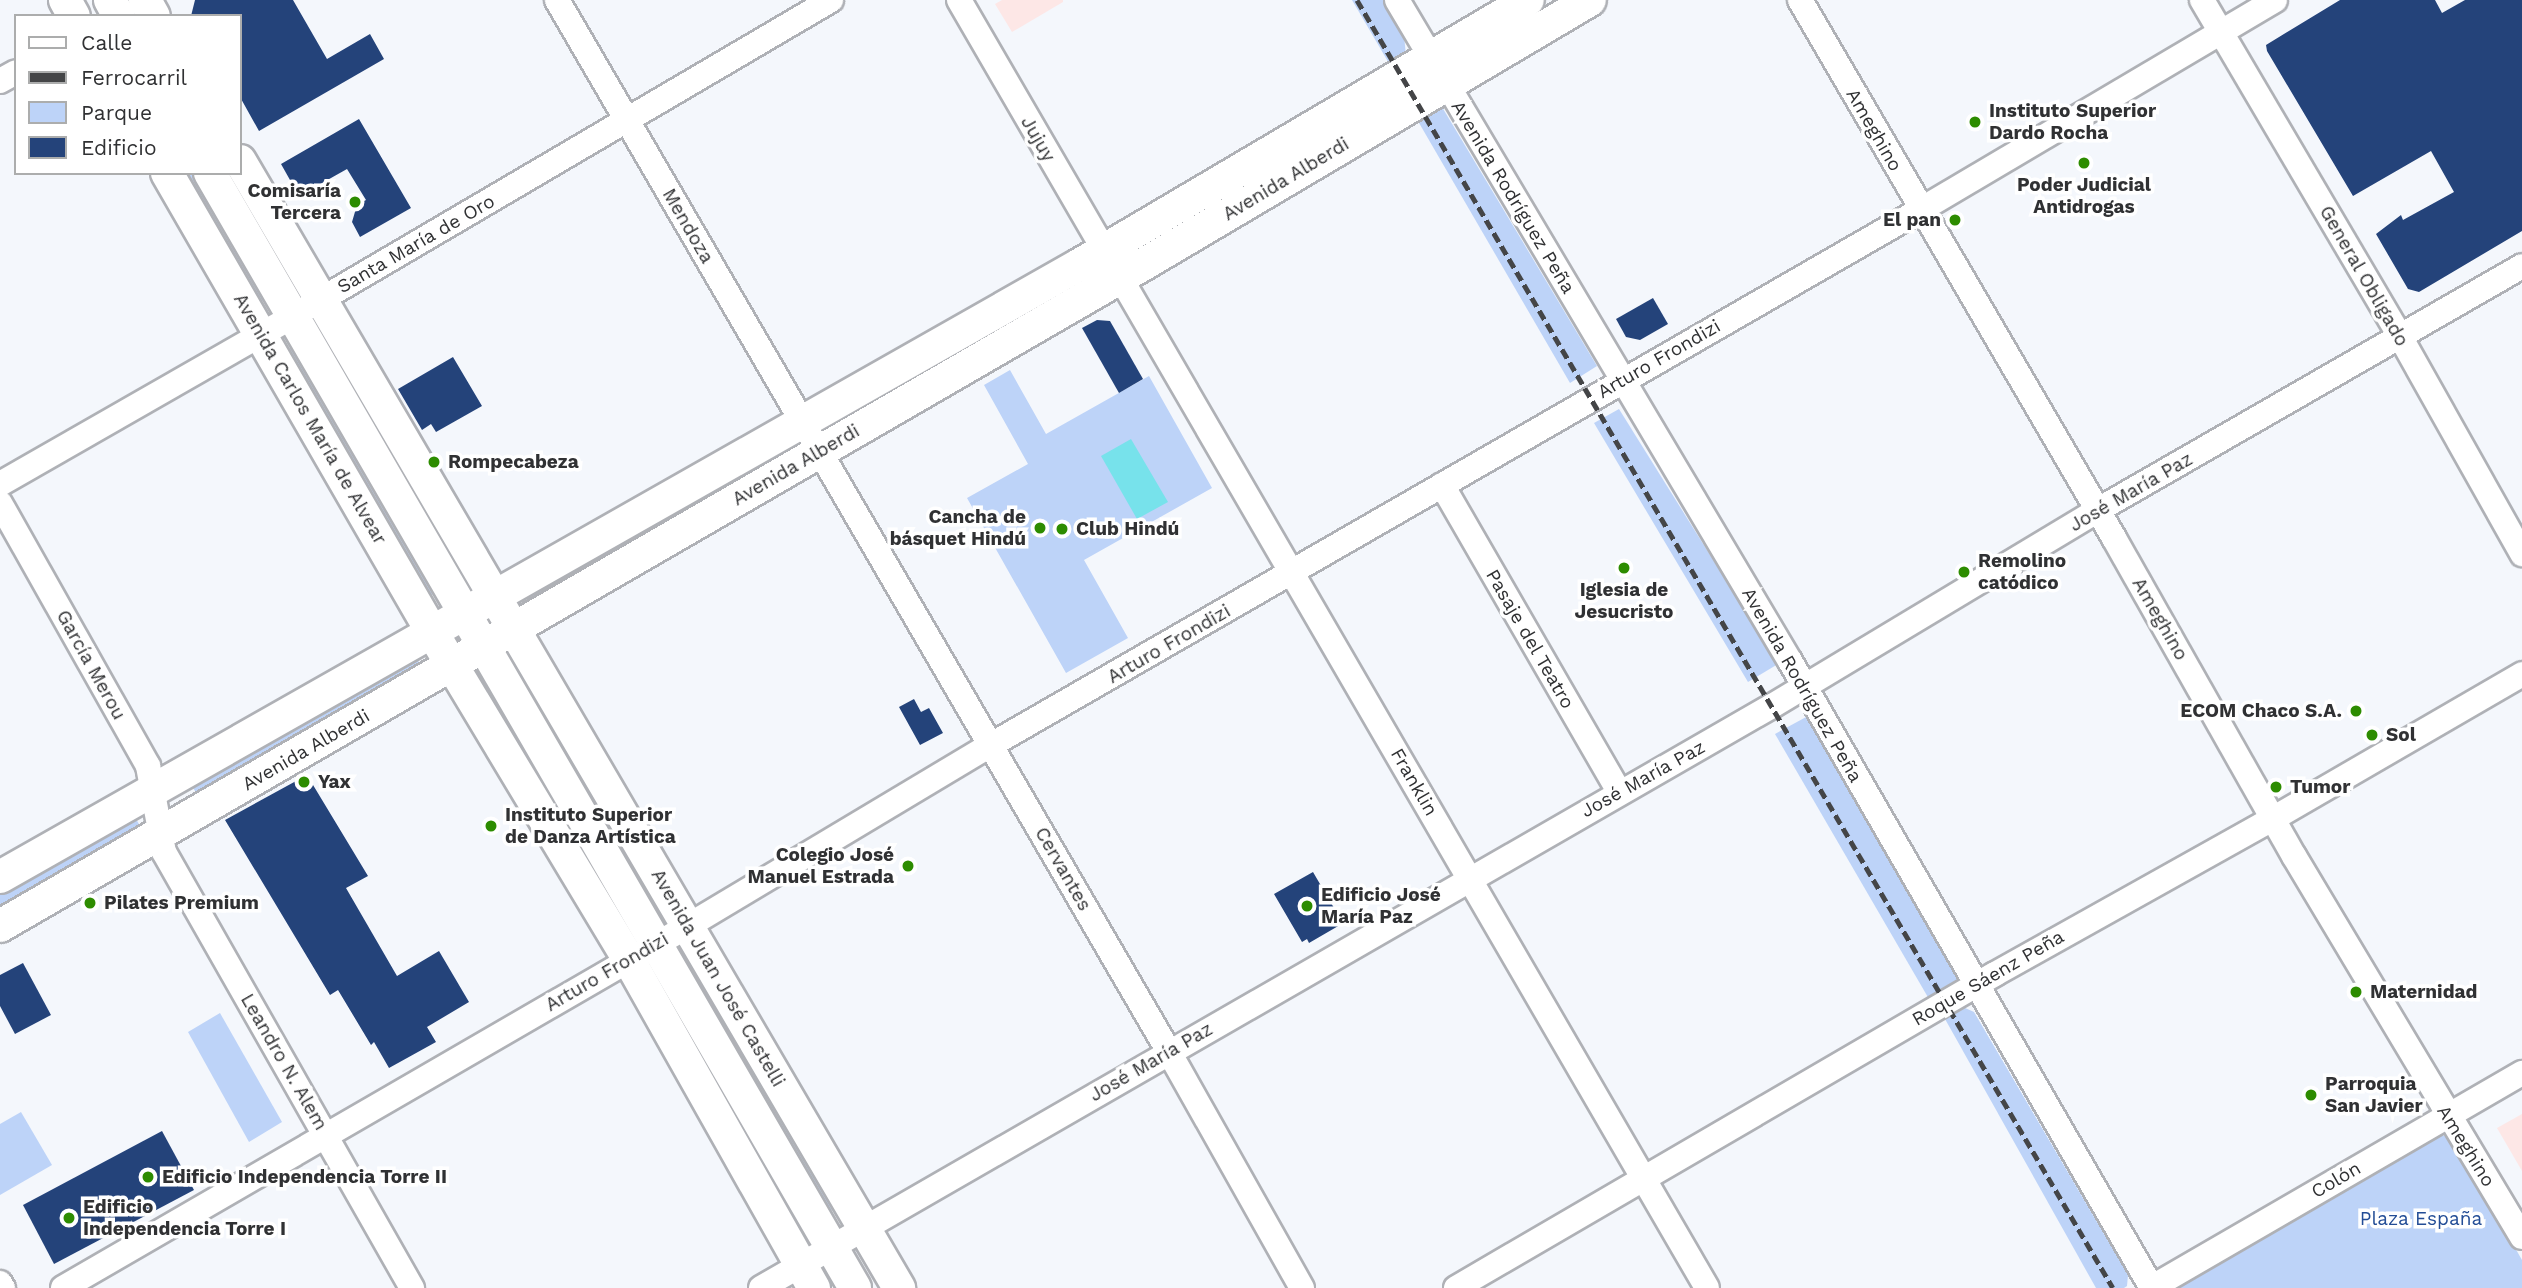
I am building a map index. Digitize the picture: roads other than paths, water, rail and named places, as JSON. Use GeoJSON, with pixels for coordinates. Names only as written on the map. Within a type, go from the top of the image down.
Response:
{"type":"FeatureCollection","features":[{"type":"Feature","properties":{"kind":"main road","name":"Avenida Alberdi"},"geometry":{"type":"LineString","coordinates":[[0,877],[1103,251],[1528,0]]}},
{"type":"Feature","properties":{"kind":"main road","name":"Avenida Alberdi"},"geometry":{"type":"LineString","coordinates":[[0,926],[1118,278],[1590,0]]}},
{"type":"Feature","properties":{"kind":"main road"},"geometry":{"type":"LineString","coordinates":[[124,7],[147,14]]}},
{"type":"Feature","properties":{"kind":"main road"},"geometry":{"type":"LineString","coordinates":[[242,164],[493,596]]}},
{"type":"Feature","properties":{"kind":"main road","name":"Avenida Carlos María de Alvear"},"geometry":{"type":"LineString","coordinates":[[168,175],[453,664]]}},
{"type":"Feature","properties":{"kind":"main road","name":"Avenida Carlos María de Alvear"},"geometry":{"type":"LineString","coordinates":[[211,175],[485,646]]}},
{"type":"Feature","properties":{"kind":"main road","name":"Avenida Juan José Castelli"},"geometry":{"type":"LineString","coordinates":[[493,596],[899,1288]]}},
{"type":"Feature","properties":{"kind":"main road","name":"Avenida Juan José Castelli"},"geometry":{"type":"LineString","coordinates":[[485,646],[855,1288]]}},
{"type":"Feature","properties":{"kind":"main road"},"geometry":{"type":"LineString","coordinates":[[453,664],[629,960],[807,1277]]}},
{"type":"Feature","properties":{"kind":"street","name":"Mendoza"},"geometry":{"type":"LineString","coordinates":[[557,0],[818,452]]}},
{"type":"Feature","properties":{"kind":"street","name":"Santa María de Oro"},"geometry":{"type":"LineString","coordinates":[[0,484],[293,316],[831,0]]}},
{"type":"Feature","properties":{"kind":"street","name":"Jujuy"},"geometry":{"type":"LineString","coordinates":[[959,0],[1118,278]]}},
{"type":"Feature","properties":{"kind":"street","name":"Avenida Rodríguez Peña"},"geometry":{"type":"LineString","coordinates":[[1397,0],[1804,687],[2152,1288]]}},
{"type":"Feature","properties":{"kind":"street","name":"Ameghino"},"geometry":{"type":"LineString","coordinates":[[1801,0],[2447,1116],[2522,1237]]}},
{"type":"Feature","properties":{"kind":"street","name":"General Obligado"},"geometry":{"type":"LineString","coordinates":[[2202,0],[2401,338],[2522,554]]}},
{"type":"Feature","properties":{"kind":"street","name":"Arturo Frondizi"},"geometry":{"type":"LineString","coordinates":[[63,1288],[688,926],[991,745],[1922,209],[2275,0]]}},
{"type":"Feature","properties":{"kind":"street","name":"José María Paz"},"geometry":{"type":"LineString","coordinates":[[761,1288],[807,1277],[831,1247],[864,1227],[1804,687],[2098,510],[2522,267]]}},
{"type":"Feature","properties":{"kind":"street","name":"Franklin"},"geometry":{"type":"LineString","coordinates":[[1118,278],[1293,573],[1640,1178],[1707,1288]]}},
{"type":"Feature","properties":{"kind":"street","name":"Cervantes"},"geometry":{"type":"LineString","coordinates":[[818,452],[991,745],[1303,1288]]}},
{"type":"Feature","properties":{"kind":"street","name":"Pasaje del Teatro"},"geometry":{"type":"LineString","coordinates":[[1442,485],[1619,792]]}},
{"type":"Feature","properties":{"kind":"street","name":"García Merou"},"geometry":{"type":"LineString","coordinates":[[0,503],[148,766],[162,834]]}},
{"type":"Feature","properties":{"kind":"street","name":"Roque Sáenz Peña"},"geometry":{"type":"LineString","coordinates":[[1456,1288],[1640,1178],[2522,674]]}},
{"type":"Feature","properties":{"kind":"street","name":"Leandro N. Alem"},"geometry":{"type":"LineString","coordinates":[[162,834],[164,852],[412,1288]]}},
{"type":"Feature","properties":{"kind":"street","name":"Colón"},"geometry":{"type":"LineString","coordinates":[[2152,1288],[2522,1073]]}},
{"type":"Feature","properties":{"kind":"street"},"geometry":{"type":"LineString","coordinates":[[0,1283],[3,1288]]}},
{"type":"Feature","properties":{"kind":"railway"},"geometry":{"type":"LineString","coordinates":[[1357,0],[2113,1288]]}},
{"type":"Feature","properties":{"kind":"place","name":"Instituto Superior Dardo Rocha"},"geometry":{"type":"Point","coordinates":[1975,122]}},
{"type":"Feature","properties":{"kind":"place","name":"Poder Judicial Antidrogas"},"geometry":{"type":"Point","coordinates":[2084,163]}},
{"type":"Feature","properties":{"kind":"place","name":"Comisaría Tercera"},"geometry":{"type":"Point","coordinates":[355,202]}},
{"type":"Feature","properties":{"kind":"place","name":"El pan"},"geometry":{"type":"Point","coordinates":[1955,220]}},
{"type":"Feature","properties":{"kind":"place","name":"Rompecabeza"},"geometry":{"type":"Point","coordinates":[434,462]}},
{"type":"Feature","properties":{"kind":"place","name":"Cancha de básquet Hindú"},"geometry":{"type":"Point","coordinates":[1040,528]}},
{"type":"Feature","properties":{"kind":"place","name":"Club Hindú"},"geometry":{"type":"Point","coordinates":[1062,529]}},
{"type":"Feature","properties":{"kind":"place","name":"Iglesia de Jesucristo"},"geometry":{"type":"Point","coordinates":[1624,568]}},
{"type":"Feature","properties":{"kind":"place","name":"Remolino catódico"},"geometry":{"type":"Point","coordinates":[1964,572]}},
{"type":"Feature","properties":{"kind":"place","name":"ECOM Chaco S.A."},"geometry":{"type":"Point","coordinates":[2356,711]}},
{"type":"Feature","properties":{"kind":"place","name":"Sol"},"geometry":{"type":"Point","coordinates":[2372,735]}},
{"type":"Feature","properties":{"kind":"place","name":"Yax"},"geometry":{"type":"Point","coordinates":[304,782]}},
{"type":"Feature","properties":{"kind":"place","name":"Tumor"},"geometry":{"type":"Point","coordinates":[2276,787]}},
{"type":"Feature","properties":{"kind":"place","name":"Instituto Superior de Danza Artística"},"geometry":{"type":"Point","coordinates":[491,826]}},
{"type":"Feature","properties":{"kind":"place","name":"Colegio José Manuel Estrada"},"geometry":{"type":"Point","coordinates":[908,866]}},
{"type":"Feature","properties":{"kind":"place","name":"Pilates Premium"},"geometry":{"type":"Point","coordinates":[90,903]}},
{"type":"Feature","properties":{"kind":"place","name":"Edificio José María Paz"},"geometry":{"type":"Point","coordinates":[1307,906]}},
{"type":"Feature","properties":{"kind":"place","name":"Maternidad"},"geometry":{"type":"Point","coordinates":[2356,992]}},
{"type":"Feature","properties":{"kind":"place","name":"Parroquia San Javier"},"geometry":{"type":"Point","coordinates":[2311,1095]}},
{"type":"Feature","properties":{"kind":"place","name":"Edificio Independencia Torre II"},"geometry":{"type":"Point","coordinates":[148,1177]}},
{"type":"Feature","properties":{"kind":"place","name":"Edificio Independencia Torre I"},"geometry":{"type":"Point","coordinates":[69,1218]}},
{"type":"Feature","properties":{"kind":"park label","name":"Plaza España"},"geometry":{"type":"Point","coordinates":[2421,1219]}}]}
